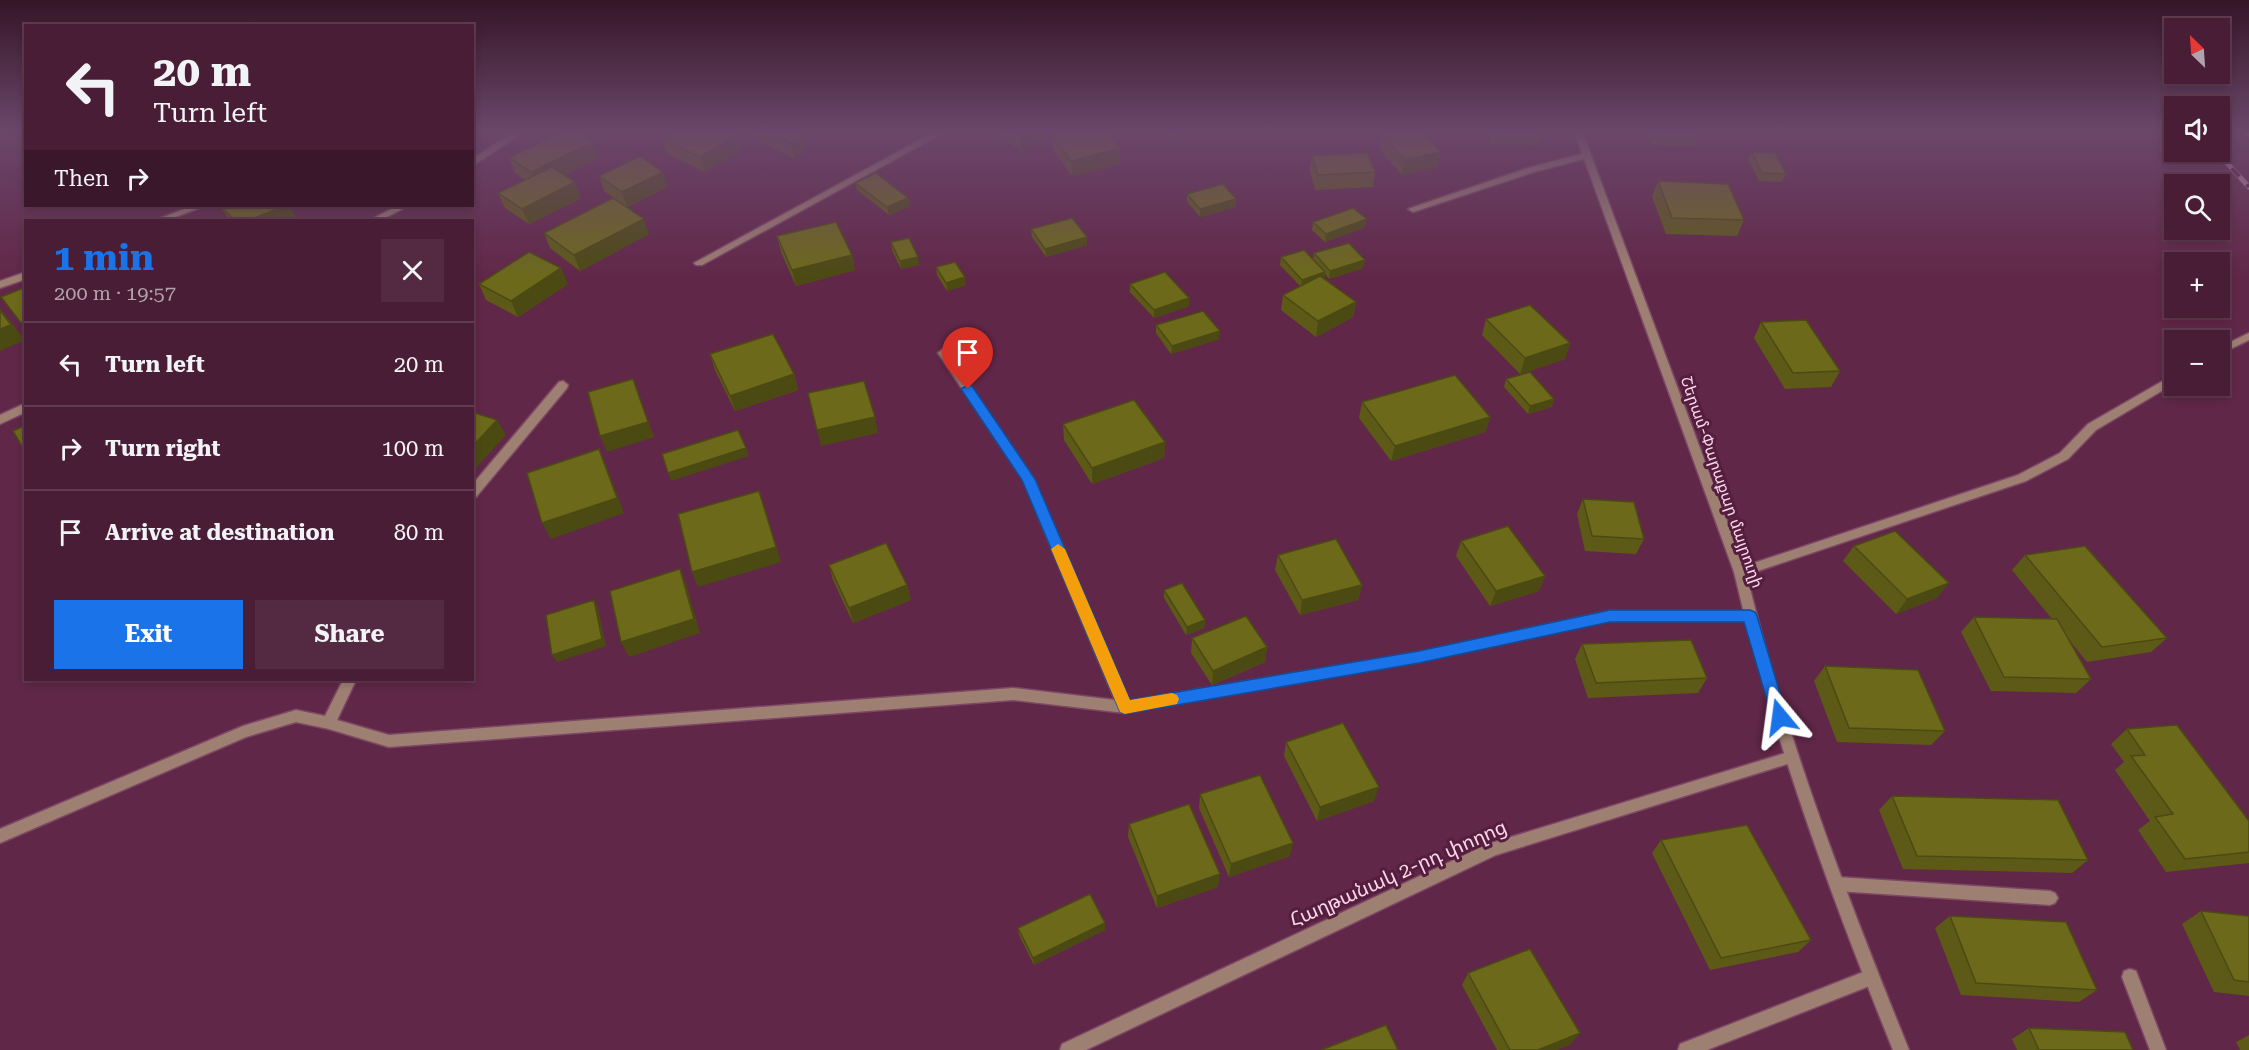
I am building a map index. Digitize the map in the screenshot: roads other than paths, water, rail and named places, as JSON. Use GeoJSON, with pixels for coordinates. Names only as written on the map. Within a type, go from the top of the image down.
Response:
{"type":"FeatureCollection","features":[{"type":"Feature","properties":{"kind":"street"},"geometry":{"type":"LineString","coordinates":[[699,263],[852,180]]}},
{"type":"Feature","properties":{"kind":"street"},"geometry":{"type":"LineString","coordinates":[[1413,209],[1501,180]]}},
{"type":"Feature","properties":{"kind":"street","name":"Շերամ-Փարաքար մայրուղի"},"geometry":{"type":"LineString","coordinates":[[1594,180],[1740,572],[1750,616],[1792,757],[1871,977],[1901,1050]]}},
{"type":"Feature","properties":{"kind":"street"},"geometry":{"type":"LineString","coordinates":[[164,219],[196,207]]}},
{"type":"Feature","properties":{"kind":"street"},"geometry":{"type":"LineString","coordinates":[[377,219],[401,207]]}},
{"type":"Feature","properties":{"kind":"street"},"geometry":{"type":"LineString","coordinates":[[0,285],[24,276]]}},
{"type":"Feature","properties":{"kind":"street"},"geometry":{"type":"LineString","coordinates":[[2230,346],[2249,336]]}},
{"type":"Feature","properties":{"kind":"street"},"geometry":{"type":"LineString","coordinates":[[943,353],[1028,479],[1125,707]]}},
{"type":"Feature","properties":{"kind":"street"},"geometry":{"type":"LineString","coordinates":[[1740,572],[2022,478],[2064,456],[2092,427],[2164,384]]}},
{"type":"Feature","properties":{"kind":"street"},"geometry":{"type":"LineString","coordinates":[[474,492],[562,385]]}},
{"type":"Feature","properties":{"kind":"street"},"geometry":{"type":"LineString","coordinates":[[0,420],[24,408]]}},
{"type":"Feature","properties":{"kind":"street"},"geometry":{"type":"LineString","coordinates":[[0,836],[243,732],[296,716],[329,723],[389,741],[1012,694],[1125,707],[1419,657],[1610,616],[1750,616]]}},
{"type":"Feature","properties":{"kind":"street"},"geometry":{"type":"LineString","coordinates":[[329,723],[349,681]]}},
{"type":"Feature","properties":{"kind":"street","name":"Հաղթանակ 2-րդ փողոց"},"geometry":{"type":"LineString","coordinates":[[1068,1050],[1493,849],[1792,757]]}},
{"type":"Feature","properties":{"kind":"street"},"geometry":{"type":"LineString","coordinates":[[1837,884],[2050,898]]}},
{"type":"Feature","properties":{"kind":"street"},"geometry":{"type":"LineString","coordinates":[[2130,976],[2157,1050]]}},
{"type":"Feature","properties":{"kind":"street"},"geometry":{"type":"LineString","coordinates":[[1686,1050],[1871,977]]}},
{"type":"Feature","properties":{"kind":"railway"},"geometry":{"type":"LineString","coordinates":[[2243,180],[2249,187]]}}]}
